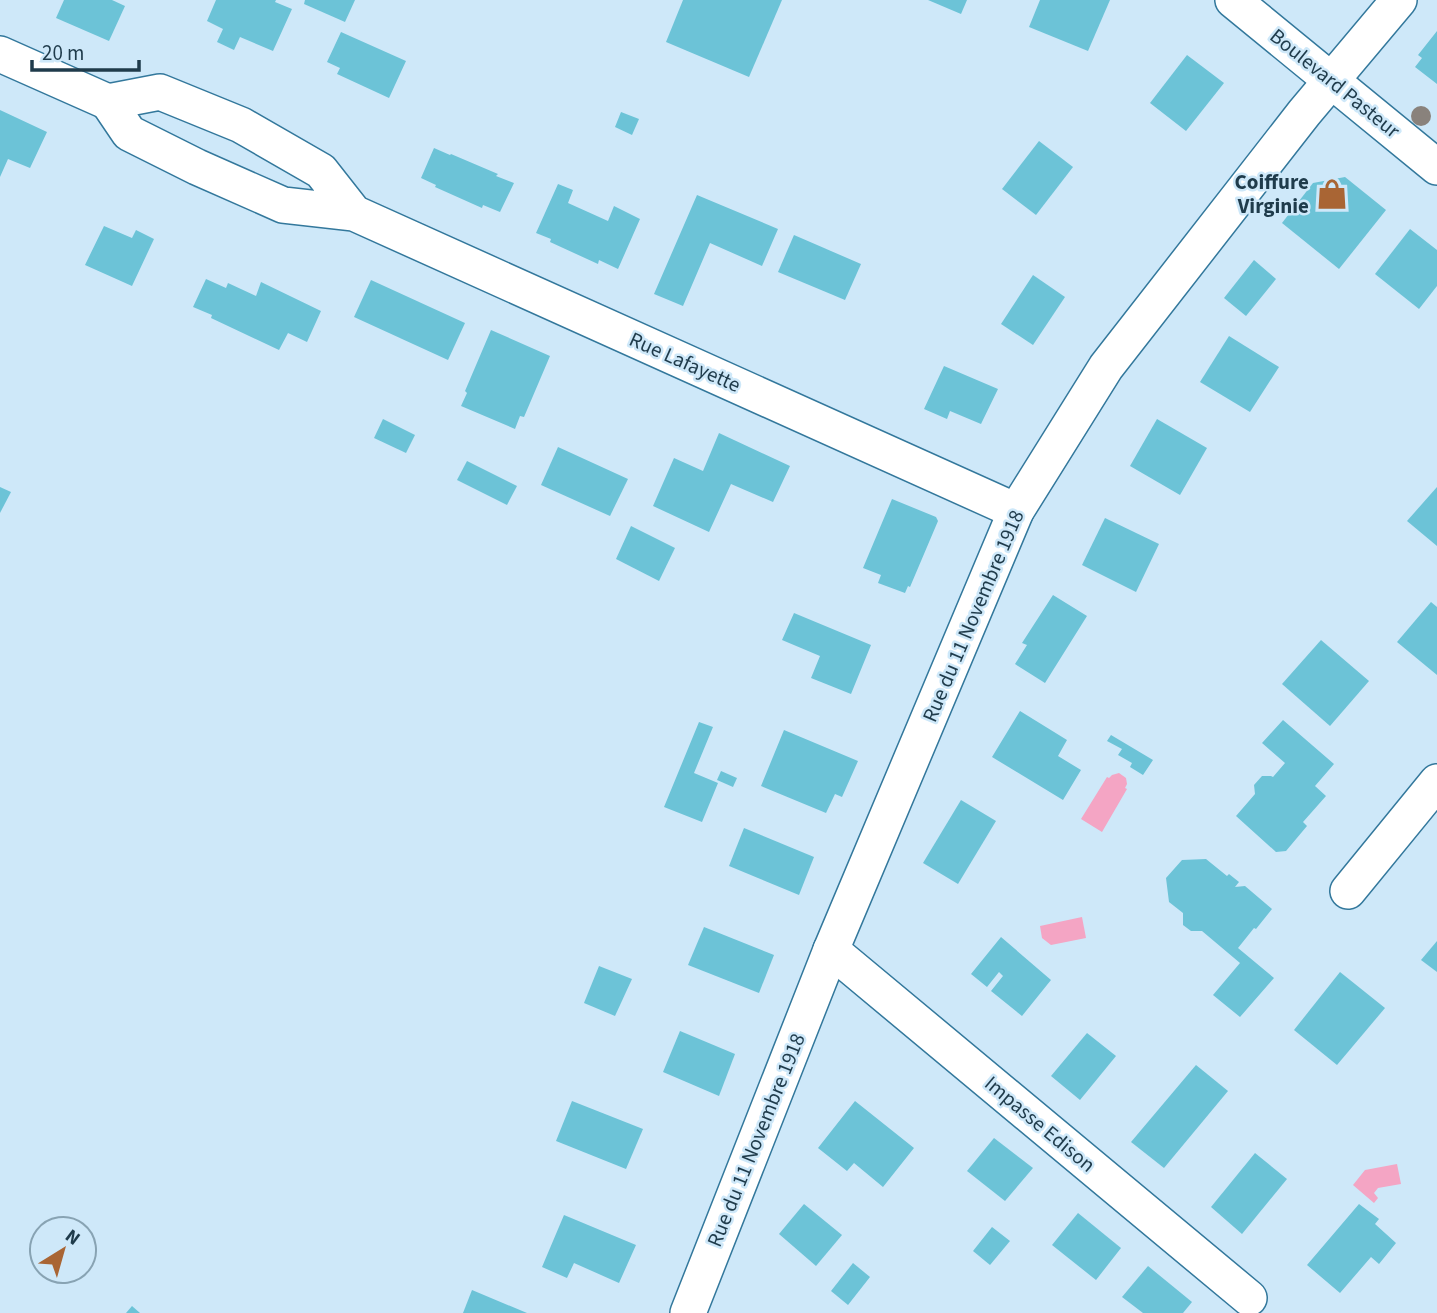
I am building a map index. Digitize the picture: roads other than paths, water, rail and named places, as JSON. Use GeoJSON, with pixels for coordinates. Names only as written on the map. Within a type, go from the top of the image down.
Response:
{"type":"FeatureCollection","features":[{"type":"Feature","properties":{"kind":"street","name":"Boulevard Pasteur"},"geometry":{"type":"LineString","coordinates":[[1233,0],[1437,167]]}},
{"type":"Feature","properties":{"kind":"street","name":"Rue du 11 Novembre 1918"},"geometry":{"type":"LineString","coordinates":[[688,1313],[831,950],[1016,511],[1106,367],[1304,113],[1399,0]]}},
{"type":"Feature","properties":{"kind":"street"},"geometry":{"type":"LineString","coordinates":[[0,54],[108,102]]}},
{"type":"Feature","properties":{"kind":"street","name":"Rue Lafayette"},"geometry":{"type":"LineString","coordinates":[[354,213],[321,171],[241,125],[160,92],[108,102],[129,133],[197,167],[283,205],[354,213],[1016,511]]}},
{"type":"Feature","properties":{"kind":"street"},"geometry":{"type":"LineString","coordinates":[[1349,891],[1437,782]]}},
{"type":"Feature","properties":{"kind":"street","name":"Impasse Edison"},"geometry":{"type":"LineString","coordinates":[[831,950],[1249,1298]]}},
{"type":"Feature","properties":{"kind":"place","name":"Coiffure Virginie"},"geometry":{"type":"Point","coordinates":[1332,194]}}]}
